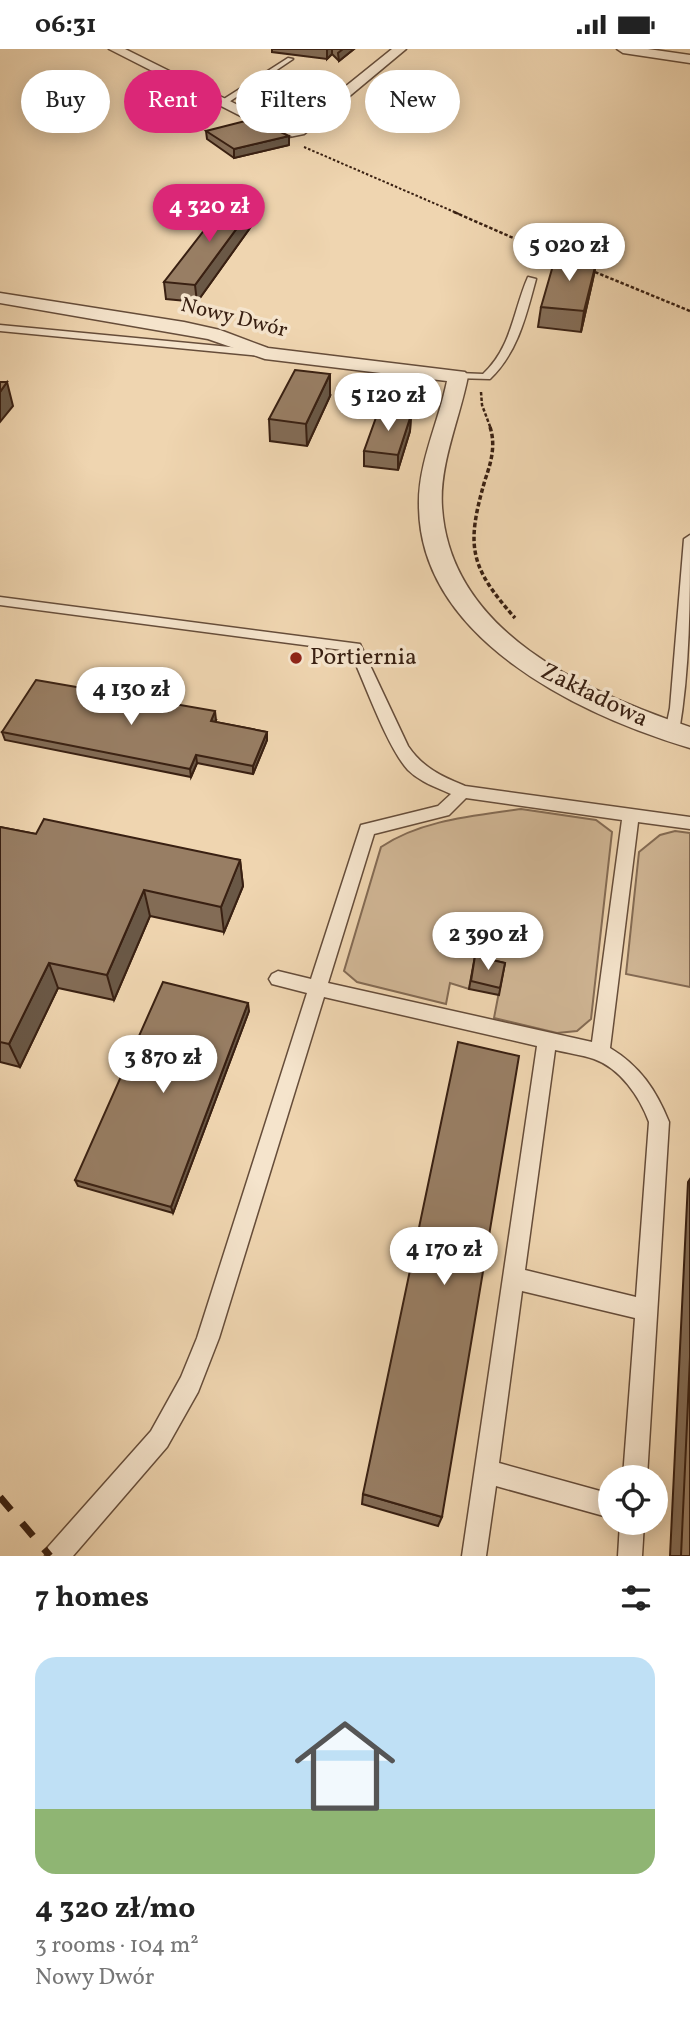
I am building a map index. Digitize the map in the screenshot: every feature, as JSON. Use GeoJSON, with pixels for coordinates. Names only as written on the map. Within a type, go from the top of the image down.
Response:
{"type":"FeatureCollection","features":[{"type":"Feature","properties":{"kind":"street"},"geometry":{"type":"LineString","coordinates":[[115,49],[155,70]]}},
{"type":"Feature","properties":{"kind":"street"},"geometry":{"type":"LineString","coordinates":[[222,105],[284,134],[299,131],[400,49]]}},
{"type":"Feature","properties":{"kind":"street"},"geometry":{"type":"LineString","coordinates":[[623,49],[690,59]]}},
{"type":"Feature","properties":{"kind":"street","name":"Nowy Dwór"},"geometry":{"type":"LineString","coordinates":[[0,298],[194,330],[265,353],[458,376]]}},
{"type":"Feature","properties":{"kind":"street","name":"Zakładowa"},"geometry":{"type":"LineString","coordinates":[[458,376],[430,506],[432,529],[439,556],[457,593],[477,618],[531,666],[599,703],[681,735]]}},
{"type":"Feature","properties":{"kind":"lane"},"geometry":{"type":"LineString","coordinates":[[222,103],[290,59]]}},
{"type":"Feature","properties":{"kind":"lane"},"geometry":{"type":"LineString","coordinates":[[458,376],[486,377],[500,366],[510,347],[531,279]]}},
{"type":"Feature","properties":{"kind":"lane"},"geometry":{"type":"LineString","coordinates":[[0,328],[265,353]]}},
{"type":"Feature","properties":{"kind":"lane"},"geometry":{"type":"LineString","coordinates":[[681,735],[677,708],[685,660],[690,539]]}},
{"type":"Feature","properties":{"kind":"lane"},"geometry":{"type":"LineString","coordinates":[[0,601],[355,647],[407,757],[428,777],[463,792],[690,823]]}},
{"type":"Feature","properties":{"kind":"lane"},"geometry":{"type":"LineString","coordinates":[[57,1556],[159,1439],[190,1384],[208,1338],[367,829],[443,811],[463,792]]}},
{"type":"Feature","properties":{"kind":"lane"},"geometry":{"type":"LineString","coordinates":[[600,1052],[631,814]]}},
{"type":"Feature","properties":{"kind":"lane"},"geometry":{"type":"LineString","coordinates":[[278,979],[600,1052],[617,1062],[638,1081],[653,1105],[659,1122],[636,1465]]}},
{"type":"Feature","properties":{"kind":"lane"},"geometry":{"type":"LineString","coordinates":[[474,1556],[547,1041]]}},
{"type":"Feature","properties":{"kind":"lane"},"geometry":{"type":"LineString","coordinates":[[514,1278],[646,1310]]}},
{"type":"Feature","properties":{"kind":"lane"},"geometry":{"type":"LineString","coordinates":[[486,1471],[598,1502]]}},
{"type":"Feature","properties":{"kind":"lane"},"geometry":{"type":"LineString","coordinates":[[630,1556],[631,1535]]}},
{"type":"Feature","properties":{"kind":"path"},"geometry":{"type":"LineString","coordinates":[[284,134],[288,139],[426,202],[486,224],[566,260]]}},
{"type":"Feature","properties":{"kind":"path"},"geometry":{"type":"LineString","coordinates":[[589,270],[690,311]]}},
{"type":"Feature","properties":{"kind":"path"},"geometry":{"type":"LineString","coordinates":[[482,383],[481,404],[494,439],[484,492],[473,525],[473,546],[483,576],[519,622]]}},
{"type":"Feature","properties":{"kind":"shaded area"},"geometry":{"type":"Polygon","coordinates":[[[521,809],[596,820],[612,832],[591,1019],[577,1031],[557,1033],[494,1018],[503,971],[474,964],[469,989],[450,983],[446,1004],[357,982],[344,971],[381,847],[430,825],[521,809]]]}},
{"type":"Feature","properties":{"kind":"shaded area"},"geometry":{"type":"Polygon","coordinates":[[[675,831],[690,833],[690,987],[626,974],[639,852],[660,835],[675,831]]]}},
{"type":"Feature","properties":{"kind":"building"},"geometry":{"type":"Polygon","coordinates":[[[236,123],[236,133],[283,133],[289,136],[234,149],[209,133],[222,133],[222,127],[236,123]]]}},
{"type":"Feature","properties":{"kind":"building"},"geometry":{"type":"Polygon","coordinates":[[[226,202],[254,205],[195,285],[164,282],[226,202]]]}},
{"type":"Feature","properties":{"kind":"building"},"geometry":{"type":"Polygon","coordinates":[[[556,255],[597,259],[584,311],[541,307],[556,255]]]}},
{"type":"Feature","properties":{"kind":"building"},"geometry":{"type":"Polygon","coordinates":[[[295,370],[330,374],[306,424],[269,419],[295,370]]]}},
{"type":"Feature","properties":{"kind":"building"},"geometry":{"type":"Polygon","coordinates":[[[0,382],[7,382],[0,392],[0,382]]]}},
{"type":"Feature","properties":{"kind":"building"},"geometry":{"type":"Polygon","coordinates":[[[378,412],[411,415],[398,455],[364,451],[378,412]]]}},
{"type":"Feature","properties":{"kind":"building"},"geometry":{"type":"Polygon","coordinates":[[[36,680],[215,711],[211,721],[267,732],[253,766],[196,755],[190,769],[2,732],[36,680]]]}},
{"type":"Feature","properties":{"kind":"building"},"geometry":{"type":"Polygon","coordinates":[[[44,819],[240,860],[221,907],[144,890],[107,975],[49,963],[9,1044],[0,1042],[0,827],[36,834],[44,819]]]}},
{"type":"Feature","properties":{"kind":"building"},"geometry":{"type":"Polygon","coordinates":[[[475,956],[505,963],[500,988],[471,981],[475,956]]]}},
{"type":"Feature","properties":{"kind":"building"},"geometry":{"type":"Polygon","coordinates":[[[163,982],[248,1003],[171,1207],[75,1180],[163,982]]]}},
{"type":"Feature","properties":{"kind":"building"},"geometry":{"type":"Polygon","coordinates":[[[458,1042],[519,1056],[442,1517],[363,1494],[458,1042]]]}},
{"type":"Feature","properties":{"kind":"building"},"geometry":{"type":"Polygon","coordinates":[[[690,1357],[690,1556],[681,1556],[690,1357]]]}},
{"type":"Feature","properties":{"kind":"railway"},"geometry":{"type":"LineString","coordinates":[[0,1497],[50,1556]]}},
{"type":"Feature","properties":{"kind":"place","name":"Portiernia"},"geometry":{"type":"Point","coordinates":[296,658]}}]}
